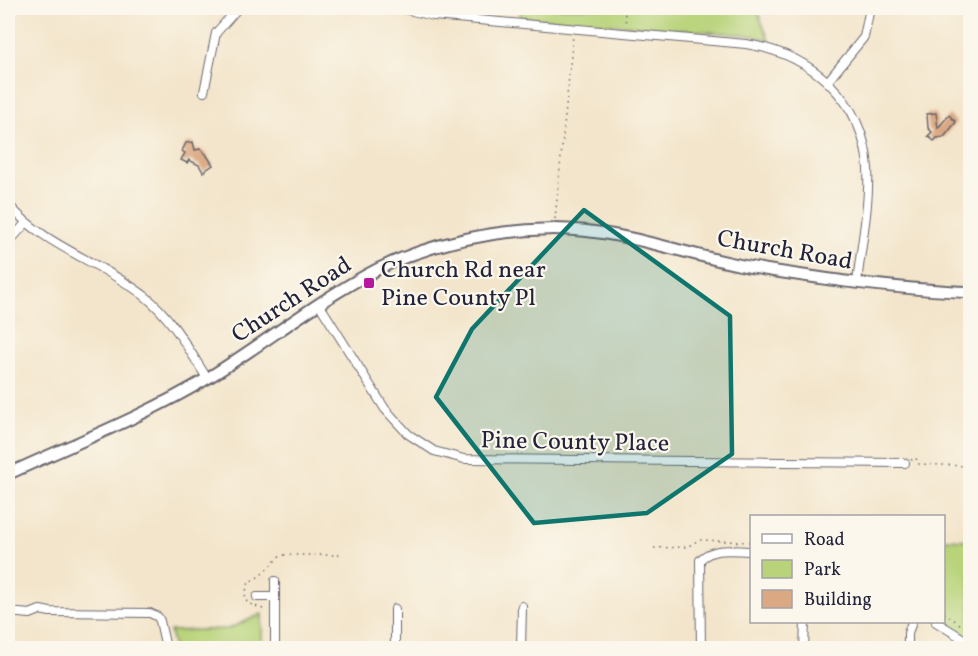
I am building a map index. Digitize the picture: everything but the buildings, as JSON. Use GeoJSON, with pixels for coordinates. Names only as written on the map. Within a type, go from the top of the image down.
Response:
{"type":"FeatureCollection","features":[{"type":"Feature","properties":{"kind":"main road","name":"Church Road"},"geometry":{"type":"LineString","coordinates":[[8,474],[175,396],[378,269],[431,248],[484,235],[531,230],[583,230],[616,234],[750,267],[857,283],[929,291],[970,292]]}},
{"type":"Feature","properties":{"kind":"street"},"geometry":{"type":"LineString","coordinates":[[204,92],[216,33],[238,8]]}},
{"type":"Feature","properties":{"kind":"street"},"geometry":{"type":"LineString","coordinates":[[399,8],[434,16],[746,44],[767,48],[804,63],[828,81],[852,113],[862,136],[867,157],[867,190],[857,283]]}},
{"type":"Feature","properties":{"kind":"street"},"geometry":{"type":"LineString","coordinates":[[828,81],[864,37],[870,8]]}},
{"type":"Feature","properties":{"kind":"street"},"geometry":{"type":"LineString","coordinates":[[8,204],[26,223],[145,296],[165,316],[207,378]]}},
{"type":"Feature","properties":{"kind":"street"},"geometry":{"type":"LineString","coordinates":[[8,243],[26,223]]}},
{"type":"Feature","properties":{"kind":"street","name":"Pine County Place"},"geometry":{"type":"LineString","coordinates":[[320,304],[385,409],[408,435],[434,451],[464,459],[905,464]]}},
{"type":"Feature","properties":{"kind":"street"},"geometry":{"type":"LineString","coordinates":[[701,648],[700,560],[716,550],[750,551]]}},
{"type":"Feature","properties":{"kind":"street"},"geometry":{"type":"LineString","coordinates":[[275,581],[275,648]]}},
{"type":"Feature","properties":{"kind":"street"},"geometry":{"type":"LineString","coordinates":[[257,597],[275,597]]}},
{"type":"Feature","properties":{"kind":"street"},"geometry":{"type":"LineString","coordinates":[[521,648],[522,606]]}},
{"type":"Feature","properties":{"kind":"street"},"geometry":{"type":"LineString","coordinates":[[395,609],[395,648]]}},
{"type":"Feature","properties":{"kind":"street"},"geometry":{"type":"LineString","coordinates":[[8,612],[30,614],[40,610],[150,613],[160,621],[166,648]]}},
{"type":"Feature","properties":{"kind":"street"},"geometry":{"type":"LineString","coordinates":[[804,623],[804,648]]}},
{"type":"Feature","properties":{"kind":"street"},"geometry":{"type":"LineString","coordinates":[[908,648],[908,633],[911,623]]}},
{"type":"Feature","properties":{"kind":"street"},"geometry":{"type":"LineString","coordinates":[[939,623],[970,643]]}},
{"type":"Feature","properties":{"kind":"path"},"geometry":{"type":"LineString","coordinates":[[624,8],[627,33]]}},
{"type":"Feature","properties":{"kind":"path"},"geometry":{"type":"LineString","coordinates":[[555,220],[573,28]]}},
{"type":"Feature","properties":{"kind":"path"},"geometry":{"type":"LineString","coordinates":[[905,464],[916,458],[918,464],[970,466]]}},
{"type":"Feature","properties":{"kind":"path"},"geometry":{"type":"LineString","coordinates":[[654,548],[687,547],[699,540],[750,542]]}},
{"type":"Feature","properties":{"kind":"path"},"geometry":{"type":"LineString","coordinates":[[263,609],[248,603],[246,588],[251,580],[260,576],[279,557],[287,554],[340,555]]}},
{"type":"Feature","properties":{"kind":"path"},"geometry":{"type":"LineString","coordinates":[[945,614],[970,631]]}},
{"type":"Feature","properties":{"kind":"highlighted area"},"geometry":{"type":"Polygon","coordinates":[[[584,210],[730,316],[732,454],[647,513],[534,523],[436,397],[472,329],[584,210]]]}},
{"type":"Feature","properties":{"kind":"green space"},"geometry":{"type":"Polygon","coordinates":[[[521,8],[756,8],[769,40],[749,35],[520,17],[521,8]]]}},
{"type":"Feature","properties":{"kind":"green space"},"geometry":{"type":"Polygon","coordinates":[[[945,539],[970,540],[970,639],[945,622],[945,539]]]}},
{"type":"Feature","properties":{"kind":"green space"},"geometry":{"type":"Polygon","coordinates":[[[262,614],[262,648],[174,648],[170,631],[228,629],[262,614]]]}},
{"type":"Feature","properties":{"kind":"place","name":"Church Rd near Pine County Pl"},"geometry":{"type":"Point","coordinates":[369,283]}}]}
